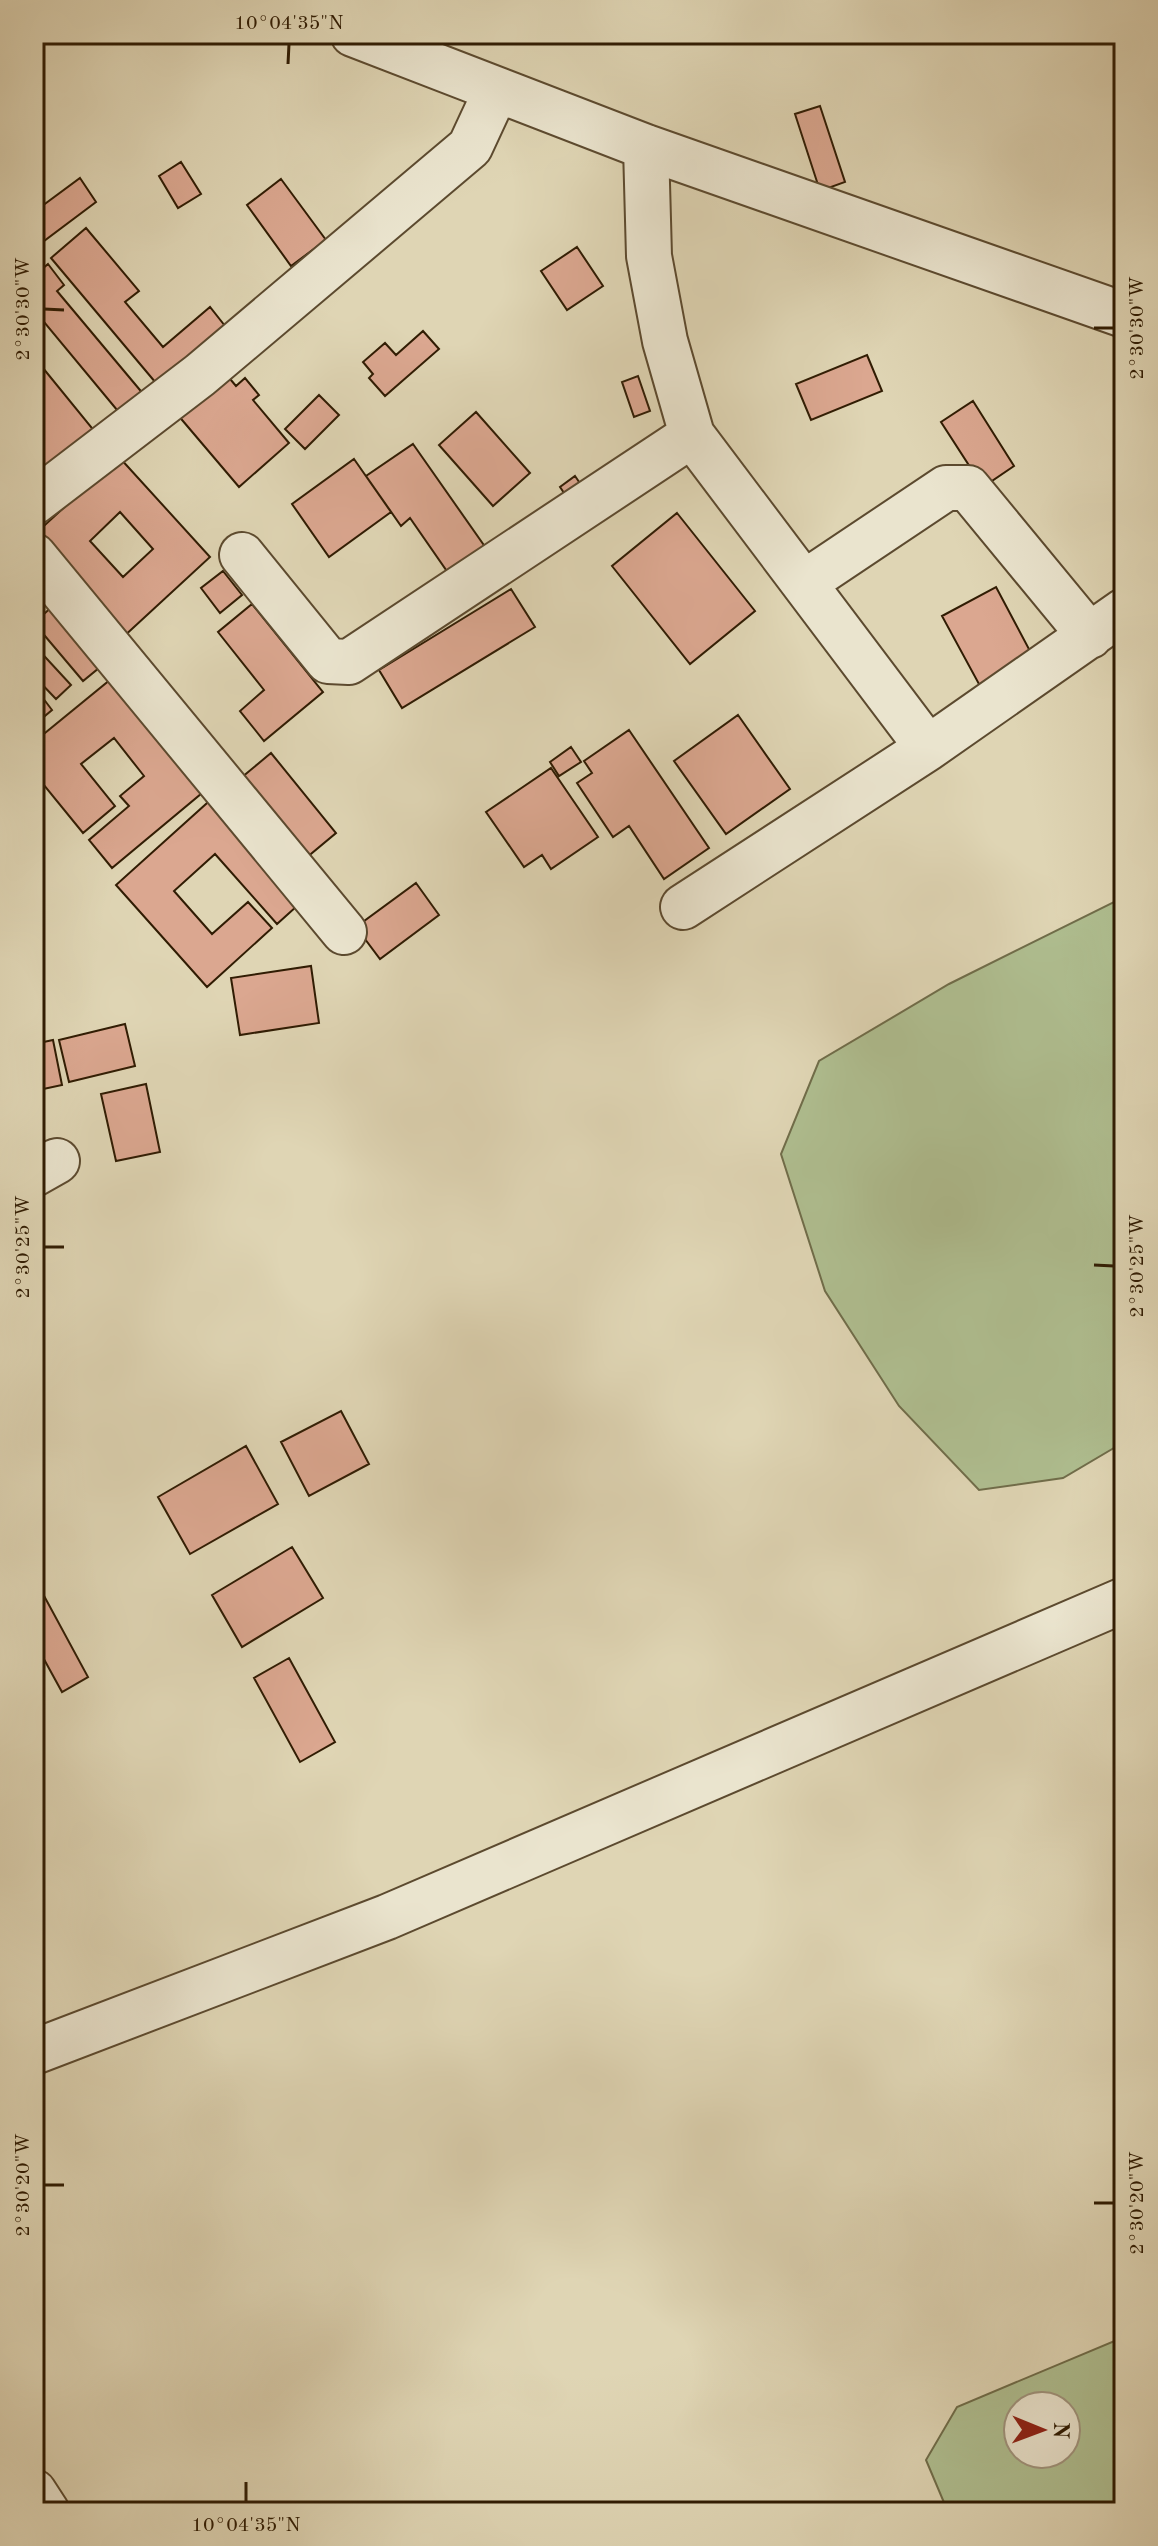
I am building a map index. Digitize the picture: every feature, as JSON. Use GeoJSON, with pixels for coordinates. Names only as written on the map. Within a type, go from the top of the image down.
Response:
{"type":"FeatureCollection","features":[{"type":"Feature","properties":{"kind":"street"},"geometry":{"type":"LineString","coordinates":[[353,34],[646,147],[1124,315]]}},
{"type":"Feature","properties":{"kind":"street"},"geometry":{"type":"LineString","coordinates":[[34,502],[200,375],[470,147],[496,91]]}},
{"type":"Feature","properties":{"kind":"street"},"geometry":{"type":"LineString","coordinates":[[646,147],[649,256],[665,341],[692,435],[928,748]]}},
{"type":"Feature","properties":{"kind":"street"},"geometry":{"type":"LineString","coordinates":[[242,555],[328,661],[349,662],[692,435]]}},
{"type":"Feature","properties":{"kind":"street"},"geometry":{"type":"LineString","coordinates":[[683,907],[928,748],[1107,624],[968,488],[946,488],[804,583]]}},
{"type":"Feature","properties":{"kind":"street"},"geometry":{"type":"LineString","coordinates":[[34,556],[344,932]]}},
{"type":"Feature","properties":{"kind":"street"},"geometry":{"type":"LineString","coordinates":[[34,2052],[387,1917],[1124,1600]]}},
{"type":"Feature","properties":{"kind":"street"},"geometry":{"type":"LineString","coordinates":[[34,2492],[47,2512]]}},
{"type":"Feature","properties":{"kind":"green space"},"geometry":{"type":"Polygon","coordinates":[[[1124,897],[1124,1442],[1063,1478],[979,1490],[899,1406],[825,1291],[781,1154],[819,1061],[949,984],[1124,897]]]}},
{"type":"Feature","properties":{"kind":"green space"},"geometry":{"type":"Polygon","coordinates":[[[1124,2337],[1124,2512],[948,2512],[926,2460],[957,2407],[1124,2337]]]}},
{"type":"Feature","properties":{"kind":"building"},"geometry":{"type":"Polygon","coordinates":[[[820,106],[845,182],[820,191],[795,114],[820,106]]]}},
{"type":"Feature","properties":{"kind":"building"},"geometry":{"type":"Polygon","coordinates":[[[181,162],[201,194],[178,208],[159,176],[181,162]]]}},
{"type":"Feature","properties":{"kind":"building"},"geometry":{"type":"Polygon","coordinates":[[[80,178],[96,202],[36,247],[34,212],[80,178]]]}},
{"type":"Feature","properties":{"kind":"building"},"geometry":{"type":"Polygon","coordinates":[[[281,179],[326,240],[291,266],[247,205],[281,179]]]}},
{"type":"Feature","properties":{"kind":"building"},"geometry":{"type":"Polygon","coordinates":[[[86,228],[139,291],[125,302],[163,347],[210,307],[229,331],[161,389],[51,258],[86,228]]]}},
{"type":"Feature","properties":{"kind":"building"},"geometry":{"type":"Polygon","coordinates":[[[577,247],[603,286],[567,310],[541,271],[577,247]]]}},
{"type":"Feature","properties":{"kind":"building"},"geometry":{"type":"Polygon","coordinates":[[[48,264],[64,285],[57,291],[150,402],[127,422],[34,310],[34,276],[48,264]]]}},
{"type":"Feature","properties":{"kind":"building"},"geometry":{"type":"Polygon","coordinates":[[[423,331],[439,349],[385,396],[369,378],[373,374],[363,362],[385,343],[396,355],[423,331]]]}},
{"type":"Feature","properties":{"kind":"building"},"geometry":{"type":"Polygon","coordinates":[[[867,355],[882,391],[811,420],[796,384],[867,355]]]}},
{"type":"Feature","properties":{"kind":"building"},"geometry":{"type":"Polygon","coordinates":[[[34,357],[96,433],[34,484],[34,434],[38,430],[34,425],[34,357]]]}},
{"type":"Feature","properties":{"kind":"building"},"geometry":{"type":"Polygon","coordinates":[[[225,373],[236,386],[245,378],[259,395],[253,400],[289,443],[239,487],[177,414],[225,373]]]}},
{"type":"Feature","properties":{"kind":"building"},"geometry":{"type":"Polygon","coordinates":[[[638,376],[650,411],[634,417],[622,382],[638,376]]]}},
{"type":"Feature","properties":{"kind":"building"},"geometry":{"type":"Polygon","coordinates":[[[319,395],[339,415],[305,449],[285,429],[319,395]]]}},
{"type":"Feature","properties":{"kind":"building"},"geometry":{"type":"Polygon","coordinates":[[[973,401],[1014,466],[983,487],[941,422],[973,401]]]}},
{"type":"Feature","properties":{"kind":"building"},"geometry":{"type":"Polygon","coordinates":[[[476,412],[530,473],[493,506],[439,445],[476,412]]]}},
{"type":"Feature","properties":{"kind":"building"},"geometry":{"type":"Polygon","coordinates":[[[413,444],[488,551],[451,577],[410,518],[401,526],[366,476],[413,444]]]}},
{"type":"Feature","properties":{"kind":"building"},"geometry":{"type":"Polygon","coordinates":[[[119,457],[210,557],[121,639],[34,535],[119,457]],[[120,512],[90,541],[123,577],[153,549],[120,512]]]}},
{"type":"Feature","properties":{"kind":"building"},"geometry":{"type":"Polygon","coordinates":[[[354,459],[391,512],[329,557],[292,504],[354,459]]]}},
{"type":"Feature","properties":{"kind":"building"},"geometry":{"type":"Polygon","coordinates":[[[575,476],[588,495],[573,506],[560,487],[575,476]]]}},
{"type":"Feature","properties":{"kind":"building"},"geometry":{"type":"Polygon","coordinates":[[[677,513],[755,611],[690,664],[612,566],[677,513]]]}},
{"type":"Feature","properties":{"kind":"building"},"geometry":{"type":"Polygon","coordinates":[[[223,571],[242,595],[220,613],[201,588],[223,571]]]}},
{"type":"Feature","properties":{"kind":"building"},"geometry":{"type":"Polygon","coordinates":[[[34,580],[51,600],[35,615],[34,614],[34,580]]]}},
{"type":"Feature","properties":{"kind":"building"},"geometry":{"type":"Polygon","coordinates":[[[996,587],[1039,668],[986,697],[942,616],[996,587]]]}},
{"type":"Feature","properties":{"kind":"building"},"geometry":{"type":"Polygon","coordinates":[[[511,589],[535,627],[402,708],[379,670],[511,589]]]}},
{"type":"Feature","properties":{"kind":"building"},"geometry":{"type":"Polygon","coordinates":[[[55,604],[105,663],[83,681],[34,623],[55,604]]]}},
{"type":"Feature","properties":{"kind":"building"},"geometry":{"type":"Polygon","coordinates":[[[252,604],[323,692],[264,741],[240,711],[264,690],[218,632],[252,604]]]}},
{"type":"Feature","properties":{"kind":"building"},"geometry":{"type":"Polygon","coordinates":[[[35,646],[71,685],[56,699],[34,676],[35,646]]]}},
{"type":"Feature","properties":{"kind":"building"},"geometry":{"type":"Polygon","coordinates":[[[116,675],[208,788],[112,868],[89,840],[129,806],[120,796],[144,776],[114,738],[81,764],[115,806],[83,833],[34,773],[34,742],[116,675]]]}},
{"type":"Feature","properties":{"kind":"building"},"geometry":{"type":"Polygon","coordinates":[[[36,689],[52,710],[34,725],[34,691],[36,689]]]}},
{"type":"Feature","properties":{"kind":"building"},"geometry":{"type":"Polygon","coordinates":[[[738,715],[790,789],[726,834],[674,761],[738,715]]]}},
{"type":"Feature","properties":{"kind":"building"},"geometry":{"type":"Polygon","coordinates":[[[629,730],[709,848],[664,879],[629,826],[613,837],[577,783],[592,773],[584,761],[629,730]]]}},
{"type":"Feature","properties":{"kind":"building"},"geometry":{"type":"Polygon","coordinates":[[[571,747],[581,762],[559,776],[550,762],[571,747]]]}},
{"type":"Feature","properties":{"kind":"building"},"geometry":{"type":"Polygon","coordinates":[[[271,753],[336,833],[300,863],[235,783],[271,753]]]}},
{"type":"Feature","properties":{"kind":"building"},"geometry":{"type":"Polygon","coordinates":[[[551,768],[598,837],[551,869],[542,855],[524,867],[486,812],[551,768]]]}},
{"type":"Feature","properties":{"kind":"building"},"geometry":{"type":"Polygon","coordinates":[[[216,795],[307,897],[277,924],[215,854],[174,891],[212,934],[248,902],[272,928],[207,987],[116,885],[216,795]]]}},
{"type":"Feature","properties":{"kind":"building"},"geometry":{"type":"Polygon","coordinates":[[[416,883],[439,915],[380,959],[356,927],[416,883]]]}},
{"type":"Feature","properties":{"kind":"building"},"geometry":{"type":"Polygon","coordinates":[[[311,966],[319,1023],[240,1035],[231,978],[311,966]]]}},
{"type":"Feature","properties":{"kind":"building"},"geometry":{"type":"Polygon","coordinates":[[[125,1024],[135,1066],[69,1082],[59,1040],[125,1024]]]}},
{"type":"Feature","properties":{"kind":"building"},"geometry":{"type":"Polygon","coordinates":[[[53,1040],[62,1085],[34,1091],[34,1044],[53,1040]]]}},
{"type":"Feature","properties":{"kind":"building"},"geometry":{"type":"Polygon","coordinates":[[[146,1084],[160,1152],[116,1161],[101,1094],[146,1084]]]}},
{"type":"Feature","properties":{"kind":"building"},"geometry":{"type":"Polygon","coordinates":[[[341,1411],[369,1464],[309,1496],[281,1442],[341,1411]]]}},
{"type":"Feature","properties":{"kind":"building"},"geometry":{"type":"Polygon","coordinates":[[[246,1446],[278,1504],[190,1554],[158,1497],[246,1446]]]}},
{"type":"Feature","properties":{"kind":"building"},"geometry":{"type":"Polygon","coordinates":[[[292,1547],[323,1598],[242,1647],[212,1595],[292,1547]]]}},
{"type":"Feature","properties":{"kind":"building"},"geometry":{"type":"Polygon","coordinates":[[[36,1581],[88,1677],[62,1692],[34,1641],[36,1581]]]}},
{"type":"Feature","properties":{"kind":"building"},"geometry":{"type":"Polygon","coordinates":[[[289,1658],[335,1742],[300,1762],[254,1678],[289,1658]]]}}]}
